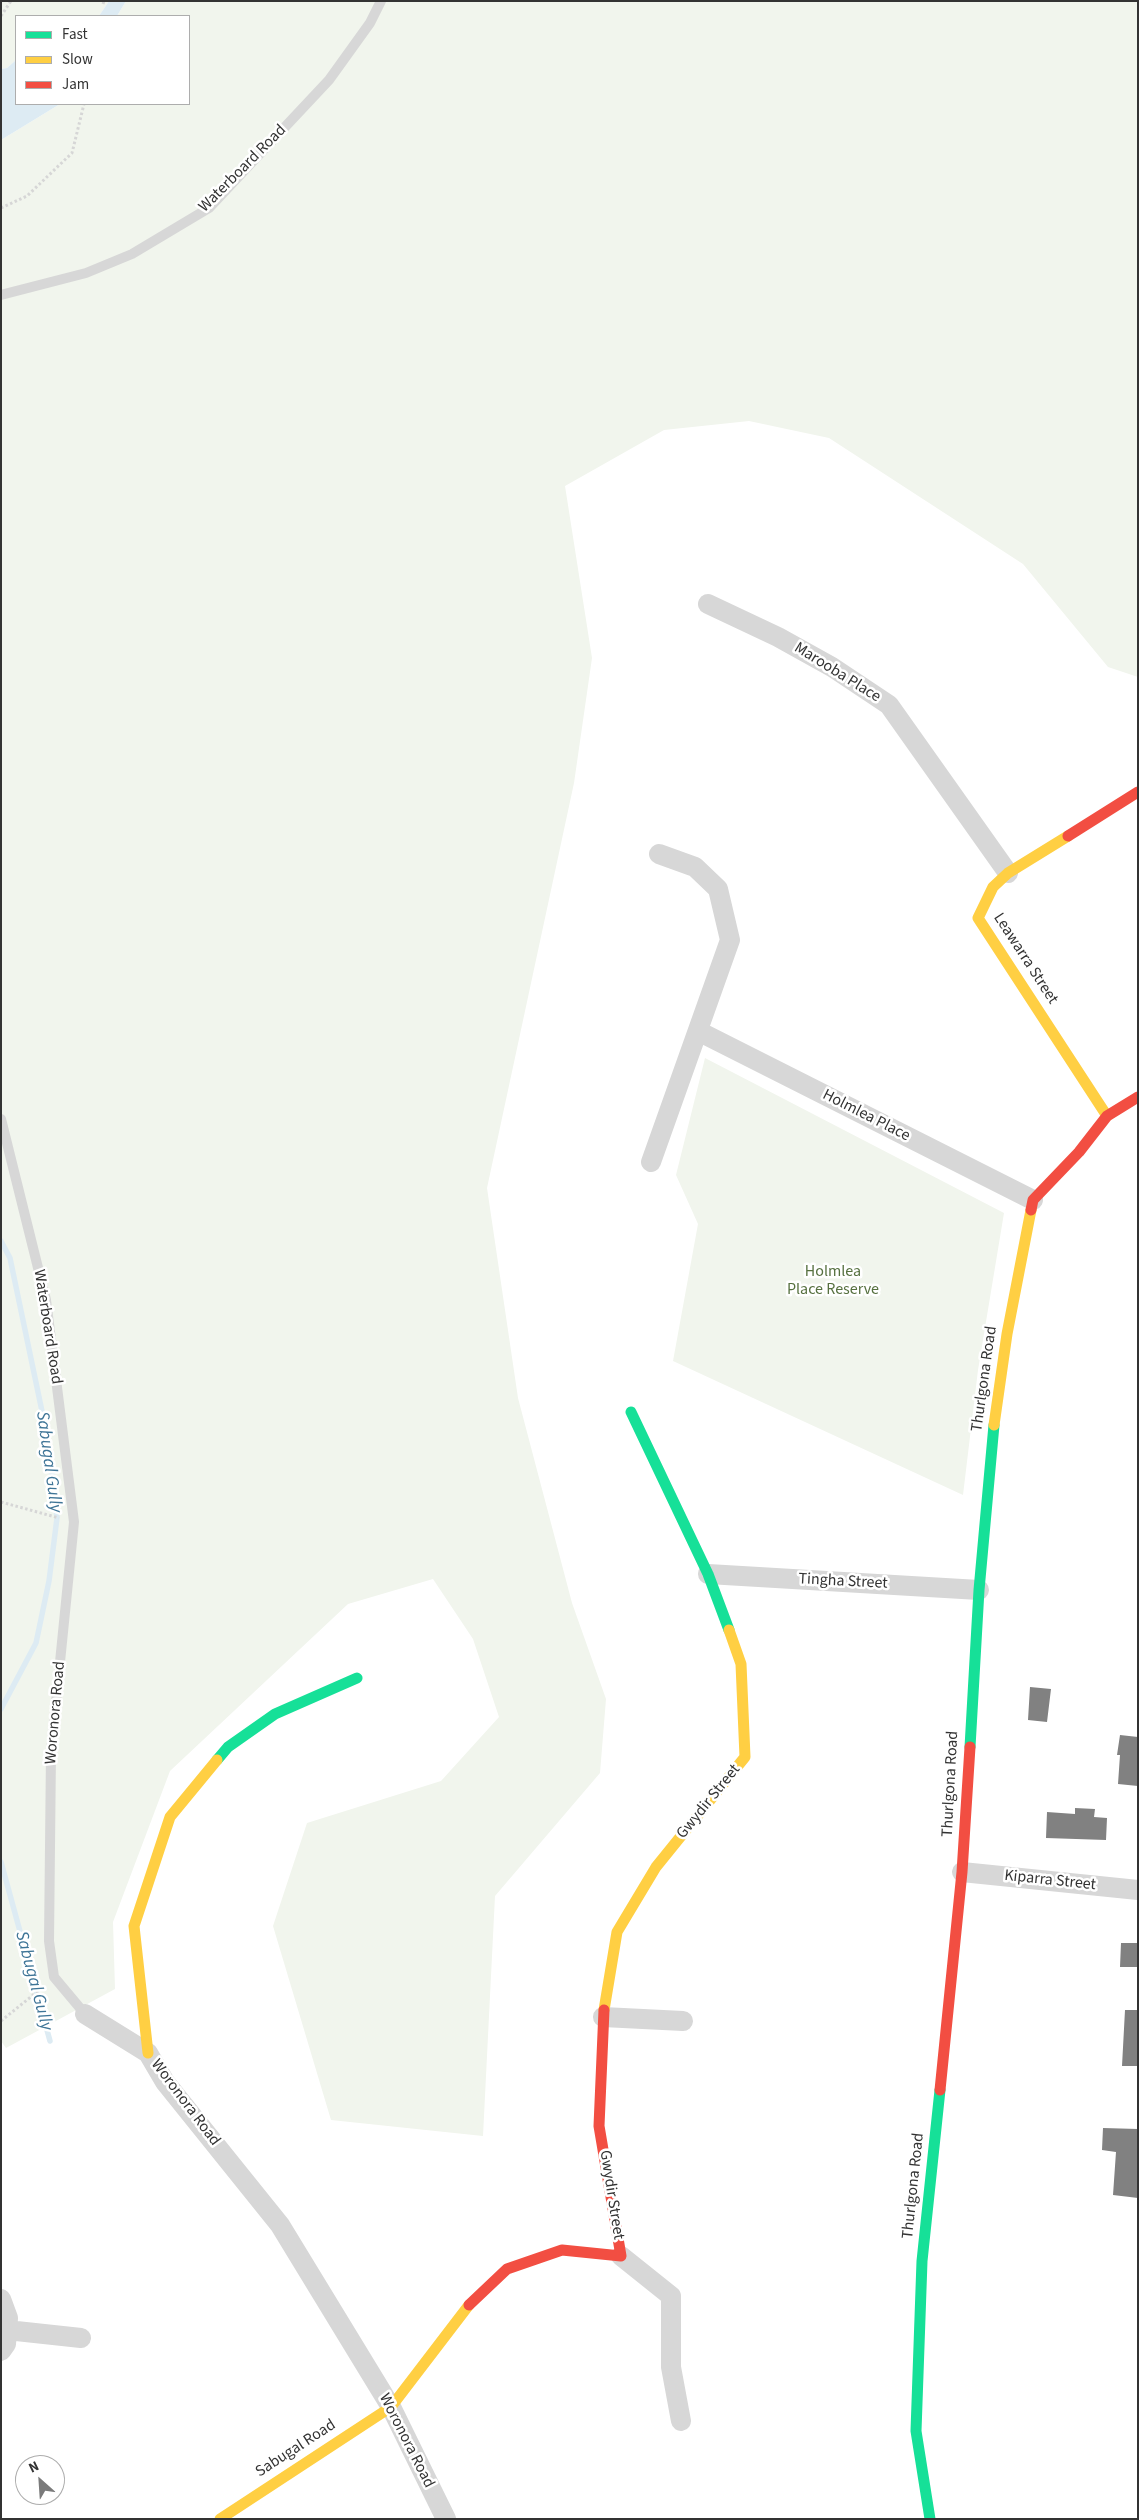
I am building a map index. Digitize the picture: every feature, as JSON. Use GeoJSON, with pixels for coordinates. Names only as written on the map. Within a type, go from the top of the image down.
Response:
{"type":"FeatureCollection","features":[{"type":"Feature","properties":{"kind":"street","name":"Marooba Place"},"geometry":{"type":"LineString","coordinates":[[708,604],[794,646],[832,667],[889,705],[1008,873]]}},
{"type":"Feature","properties":{"kind":"street","name":"Leawarra Street"},"geometry":{"type":"LineString","coordinates":[[1107,1116],[978,918],[993,887],[1008,873],[1138,792]]}},
{"type":"Feature","properties":{"kind":"street"},"geometry":{"type":"LineString","coordinates":[[651,1162],[730,940],[718,890],[695,867],[659,854]]}},
{"type":"Feature","properties":{"kind":"street","name":"Holmlea Place"},"geometry":{"type":"LineString","coordinates":[[698,1031],[1033,1200]]}},
{"type":"Feature","properties":{"kind":"street"},"geometry":{"type":"LineString","coordinates":[[1033,1200],[1079,1152],[1107,1116],[1138,1097]]}},
{"type":"Feature","properties":{"kind":"street","name":"Thurlgona Road"},"geometry":{"type":"LineString","coordinates":[[930,2519],[916,2431],[922,2261],[962,1872],[979,1590],[992,1449],[1006,1334],[1033,1200]]}},
{"type":"Feature","properties":{"kind":"street","name":"Gwydir Street"},"geometry":{"type":"LineString","coordinates":[[391,2407],[462,2312],[507,2269],[562,2250],[621,2256],[599,2126],[603,2017],[617,1932],[656,1868],[745,1757],[741,1664],[708,1574],[631,1412]]}},
{"type":"Feature","properties":{"kind":"street","name":"Tingha Street"},"geometry":{"type":"LineString","coordinates":[[708,1574],[979,1590]]}},
{"type":"Feature","properties":{"kind":"street"},"geometry":{"type":"LineString","coordinates":[[148,2053],[134,1926],[170,1817],[228,1747],[275,1714],[357,1678]]}},
{"type":"Feature","properties":{"kind":"street","name":"Kiparra Street"},"geometry":{"type":"LineString","coordinates":[[962,1872],[1138,1890]]}},
{"type":"Feature","properties":{"kind":"street","name":"Woronora Road"},"geometry":{"type":"LineString","coordinates":[[85,2014],[148,2053],[165,2082],[280,2225],[391,2407],[446,2519]]}},
{"type":"Feature","properties":{"kind":"street"},"geometry":{"type":"LineString","coordinates":[[603,2017],[683,2021]]}},
{"type":"Feature","properties":{"kind":"street"},"geometry":{"type":"LineString","coordinates":[[621,2256],[671,2296],[672,2367],[681,2421]]}},
{"type":"Feature","properties":{"kind":"street"},"geometry":{"type":"LineString","coordinates":[[1,2299],[8,2318],[6,2344],[1,2351]]}},
{"type":"Feature","properties":{"kind":"street"},"geometry":{"type":"LineString","coordinates":[[7,2330],[81,2338]]}},
{"type":"Feature","properties":{"kind":"street","name":"Sabugal Road"},"geometry":{"type":"LineString","coordinates":[[220,2519],[391,2407]]}},
{"type":"Feature","properties":{"kind":"lane","name":"Waterboard Road"},"geometry":{"type":"LineString","coordinates":[[1,295],[86,273],[132,254],[209,208],[329,80],[370,23],[381,1]]}},
{"type":"Feature","properties":{"kind":"lane","name":"Waterboard Road"},"geometry":{"type":"LineString","coordinates":[[1,1119],[46,1300],[74,1522]]}},
{"type":"Feature","properties":{"kind":"lane","name":"Woronora Road"},"geometry":{"type":"LineString","coordinates":[[74,1522],[51,1752],[49,1941],[54,1977],[85,2014]]}},
{"type":"Feature","properties":{"kind":"path"},"geometry":{"type":"LineString","coordinates":[[1,16],[12,1]]}},
{"type":"Feature","properties":{"kind":"path"},"geometry":{"type":"LineString","coordinates":[[1,208],[27,196],[72,152],[84,105]]}},
{"type":"Feature","properties":{"kind":"path"},"geometry":{"type":"LineString","coordinates":[[1,1502],[74,1522]]}},
{"type":"Feature","properties":{"kind":"path"},"geometry":{"type":"LineString","coordinates":[[1,2022],[47,1983]]}},
{"type":"Feature","properties":{"kind":"green space"},"geometry":{"type":"Polygon","coordinates":[[[1,1],[109,1],[100,15],[15,15],[15,61],[7,68],[1,69],[1,1]]]}},
{"type":"Feature","properties":{"kind":"green space"},"geometry":{"type":"Polygon","coordinates":[[[126,1],[1138,1],[1138,677],[1108,667],[1023,564],[829,438],[749,421],[664,430],[565,486],[592,658],[574,783],[487,1188],[518,1398],[572,1603],[606,1699],[600,1773],[495,1896],[483,2136],[331,2120],[273,1926],[307,1823],[441,1781],[499,1717],[473,1639],[433,1579],[348,1604],[170,1771],[113,1922],[115,1989],[6,2048],[1,2041],[1,140],[58,105],[190,105],[190,15],[118,15],[126,1]]]}},
{"type":"Feature","properties":{"kind":"green space","name":"Holmlea Place Reserve"},"geometry":{"type":"Polygon","coordinates":[[[705,1058],[1004,1213],[978,1370],[963,1495],[673,1361],[698,1224],[676,1175],[705,1058]]]}},
{"type":"Feature","properties":{"kind":"shaded area"},"geometry":{"type":"Polygon","coordinates":[[[109,1],[126,1],[118,15],[100,15],[109,1]]]}},
{"type":"Feature","properties":{"kind":"shaded area"},"geometry":{"type":"Polygon","coordinates":[[[15,61],[15,105],[58,105],[1,140],[1,69],[7,68],[15,61]]]}},
{"type":"Feature","properties":{"kind":"building"},"geometry":{"type":"Polygon","coordinates":[[[1030,1687],[1051,1689],[1047,1722],[1028,1720],[1030,1687]]]}},
{"type":"Feature","properties":{"kind":"building"},"geometry":{"type":"Polygon","coordinates":[[[1120,1735],[1138,1737],[1138,1786],[1118,1784],[1120,1755],[1117,1755],[1120,1735]]]}},
{"type":"Feature","properties":{"kind":"building"},"geometry":{"type":"Polygon","coordinates":[[[1075,1808],[1095,1809],[1094,1817],[1107,1818],[1106,1840],[1046,1838],[1047,1812],[1075,1814],[1075,1808]]]}},
{"type":"Feature","properties":{"kind":"building"},"geometry":{"type":"Polygon","coordinates":[[[1121,1943],[1138,1943],[1138,1967],[1120,1967],[1121,1943]]]}},
{"type":"Feature","properties":{"kind":"building"},"geometry":{"type":"Polygon","coordinates":[[[1125,2010],[1138,2010],[1138,2066],[1122,2066],[1125,2010]]]}},
{"type":"Feature","properties":{"kind":"building"},"geometry":{"type":"Polygon","coordinates":[[[1103,2128],[1138,2129],[1138,2198],[1113,2195],[1116,2152],[1102,2150],[1103,2128]]]}},
{"type":"Feature","properties":{"kind":"waterway","name":"Sabugal Gully"},"geometry":{"type":"LineString","coordinates":[[1,1241],[10,1258],[48,1440],[57,1518],[49,1581],[36,1643],[1,1709]]}},
{"type":"Feature","properties":{"kind":"waterway","name":"Sabugal Gully"},"geometry":{"type":"LineString","coordinates":[[1,1862],[50,2041]]}},
{"type":"Feature","properties":{"kind":"traffic: fast"},"geometry":{"type":"LineString","coordinates":[[631,1412],[708,1574],[729,1630]]}},
{"type":"Feature","properties":{"kind":"traffic: fast"},"geometry":{"type":"LineString","coordinates":[[970,1747],[979,1590],[994,1425]]}},
{"type":"Feature","properties":{"kind":"traffic: fast"},"geometry":{"type":"LineString","coordinates":[[217,1760],[228,1747],[275,1714],[357,1678]]}},
{"type":"Feature","properties":{"kind":"traffic: fast"},"geometry":{"type":"LineString","coordinates":[[930,2519],[916,2431],[922,2261],[940,2090]]}},
{"type":"Feature","properties":{"kind":"traffic: slow"},"geometry":{"type":"LineString","coordinates":[[1068,836],[1008,873],[993,887],[978,918],[1107,1116]]}},
{"type":"Feature","properties":{"kind":"traffic: slow"},"geometry":{"type":"LineString","coordinates":[[994,1425],[1007,1334],[1031,1210]]}},
{"type":"Feature","properties":{"kind":"traffic: slow"},"geometry":{"type":"LineString","coordinates":[[604,2010],[617,1932],[656,1867],[745,1757],[741,1664],[729,1630]]}},
{"type":"Feature","properties":{"kind":"traffic: slow"},"geometry":{"type":"LineString","coordinates":[[148,2053],[134,1926],[170,1817],[217,1760]]}},
{"type":"Feature","properties":{"kind":"traffic: slow"},"geometry":{"type":"LineString","coordinates":[[220,2519],[391,2407],[469,2305]]}},
{"type":"Feature","properties":{"kind":"traffic: jam"},"geometry":{"type":"LineString","coordinates":[[1068,836],[1138,792]]}},
{"type":"Feature","properties":{"kind":"traffic: jam"},"geometry":{"type":"LineString","coordinates":[[1031,1210],[1033,1200],[1079,1152],[1107,1116],[1138,1097]]}},
{"type":"Feature","properties":{"kind":"traffic: jam"},"geometry":{"type":"LineString","coordinates":[[940,2090],[962,1872],[970,1747]]}},
{"type":"Feature","properties":{"kind":"traffic: jam"},"geometry":{"type":"LineString","coordinates":[[469,2305],[507,2269],[562,2250],[621,2256],[599,2126],[604,2010]]}}]}
